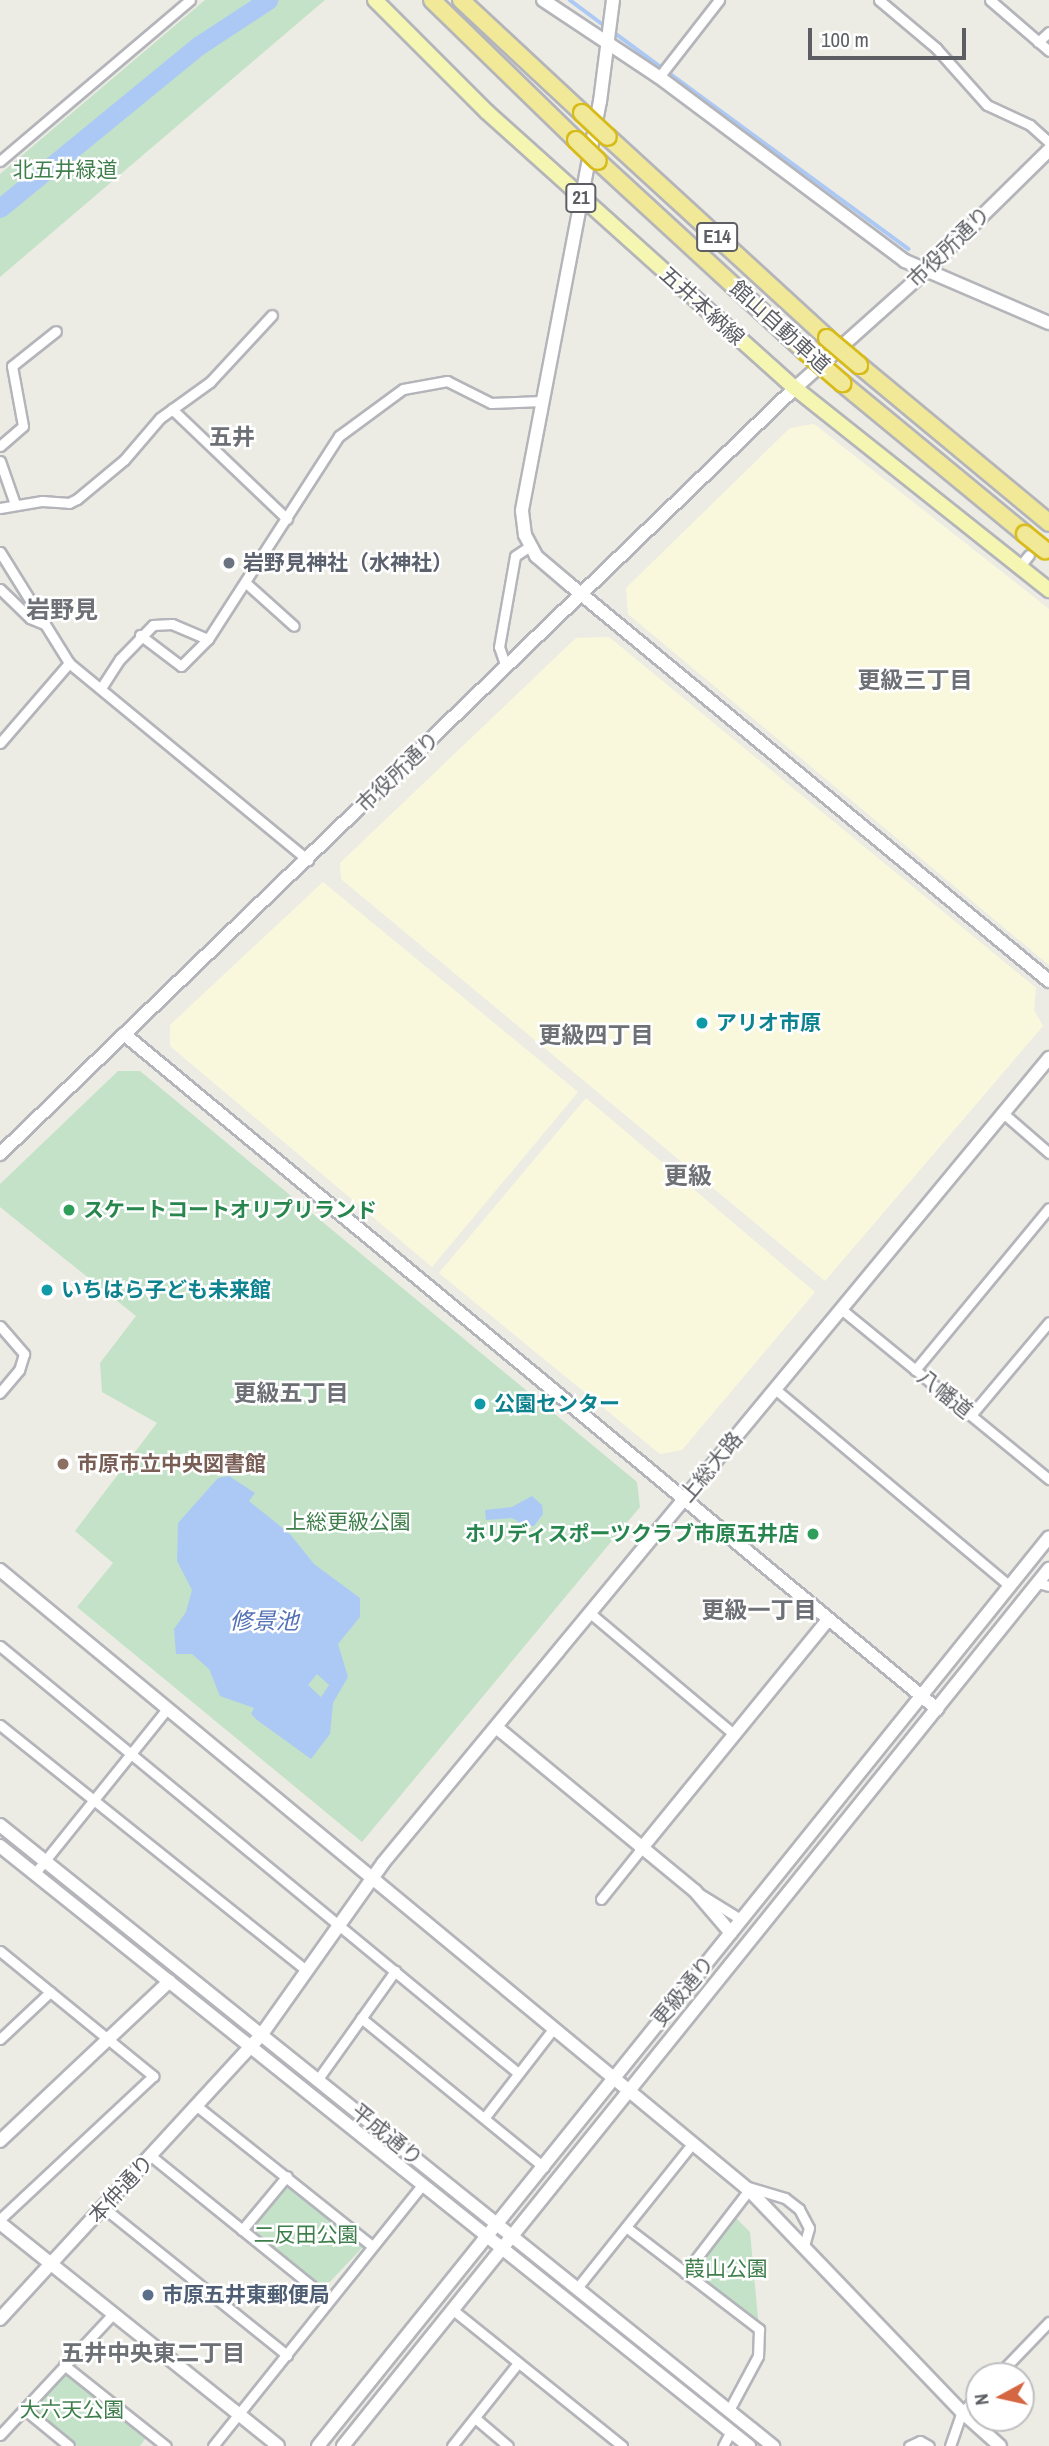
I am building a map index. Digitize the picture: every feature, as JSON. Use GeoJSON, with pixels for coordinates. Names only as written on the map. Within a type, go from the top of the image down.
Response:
{"type":"FeatureCollection","features":[{"type":"Feature","properties":{"kind":"highway","name":"館山自動車道"},"geometry":{"type":"LineString","coordinates":[[432,0],[576,141],[806,352],[1025,534],[1036,556]]}},
{"type":"Feature","properties":{"kind":"highway","name":"館山自動車道"},"geometry":{"type":"LineString","coordinates":[[461,0],[827,338],[1044,519]]}},
{"type":"Feature","properties":{"kind":"main road","name":"五井本納線"},"geometry":{"type":"LineString","coordinates":[[375,0],[477,103],[795,388],[1036,556],[1049,590]]}},
{"type":"Feature","properties":{"kind":"street"},"geometry":{"type":"LineString","coordinates":[[0,161],[190,0]]}},
{"type":"Feature","properties":{"kind":"street"},"geometry":{"type":"LineString","coordinates":[[543,0],[606,39],[659,77],[905,261],[1049,323]]}},
{"type":"Feature","properties":{"kind":"street"},"geometry":{"type":"LineString","coordinates":[[613,0],[600,100],[579,195],[522,511],[530,546],[583,595],[1049,981]]}},
{"type":"Feature","properties":{"kind":"street"},"geometry":{"type":"LineString","coordinates":[[659,77],[719,0]]}},
{"type":"Feature","properties":{"kind":"street"},"geometry":{"type":"LineString","coordinates":[[879,0],[957,68],[987,105],[1030,125],[1049,142]]}},
{"type":"Feature","properties":{"kind":"street"},"geometry":{"type":"LineString","coordinates":[[990,0],[1049,51]]}},
{"type":"Feature","properties":{"kind":"street"},"geometry":{"type":"LineString","coordinates":[[1038,42],[1049,32]]}},
{"type":"Feature","properties":{"kind":"street","name":"市役所通り"},"geometry":{"type":"LineString","coordinates":[[0,1154],[795,388],[928,269],[1049,150]]}},
{"type":"Feature","properties":{"kind":"street"},"geometry":{"type":"LineString","coordinates":[[0,508],[15,503],[69,503],[77,499],[124,460],[172,410],[210,382],[272,315]]}},
{"type":"Feature","properties":{"kind":"street"},"geometry":{"type":"LineString","coordinates":[[0,446],[23,426],[12,366],[56,331]]}},
{"type":"Feature","properties":{"kind":"street"},"geometry":{"type":"LineString","coordinates":[[140,635],[181,666],[208,639],[340,436],[403,389],[447,380],[491,403],[542,401]]}},
{"type":"Feature","properties":{"kind":"street"},"geometry":{"type":"LineString","coordinates":[[172,410],[287,519]]}},
{"type":"Feature","properties":{"kind":"street"},"geometry":{"type":"LineString","coordinates":[[0,461],[15,503]]}},
{"type":"Feature","properties":{"kind":"street"},"geometry":{"type":"LineString","coordinates":[[506,667],[499,647],[515,556],[530,546]]}},
{"type":"Feature","properties":{"kind":"street"},"geometry":{"type":"LineString","coordinates":[[0,552],[69,663],[308,860]]}},
{"type":"Feature","properties":{"kind":"street"},"geometry":{"type":"LineString","coordinates":[[246,583],[293,626]]}},
{"type":"Feature","properties":{"kind":"street"},"geometry":{"type":"LineString","coordinates":[[0,589],[30,618],[44,624]]}},
{"type":"Feature","properties":{"kind":"street"},"geometry":{"type":"LineString","coordinates":[[101,688],[140,635],[163,622],[208,639]]}},
{"type":"Feature","properties":{"kind":"street"},"geometry":{"type":"LineString","coordinates":[[0,743],[69,663]]}},
{"type":"Feature","properties":{"kind":"street"},"geometry":{"type":"LineString","coordinates":[[124,1034],[827,1621],[937,1709]]}},
{"type":"Feature","properties":{"kind":"street","name":"上総大路"},"geometry":{"type":"LineString","coordinates":[[306,1970],[373,1876],[1049,1058]]}},
{"type":"Feature","properties":{"kind":"street"},"geometry":{"type":"LineString","coordinates":[[1003,1114],[1049,1153]]}},
{"type":"Feature","properties":{"kind":"street"},"geometry":{"type":"LineString","coordinates":[[915,1370],[1049,1208]]}},
{"type":"Feature","properties":{"kind":"street","name":"八幡道"},"geometry":{"type":"LineString","coordinates":[[841,1309],[1049,1479]]}},
{"type":"Feature","properties":{"kind":"street"},"geometry":{"type":"LineString","coordinates":[[971,1415],[1049,1322]]}},
{"type":"Feature","properties":{"kind":"street"},"geometry":{"type":"LineString","coordinates":[[0,1326],[24,1354],[19,1370],[0,1393]]}},
{"type":"Feature","properties":{"kind":"street"},"geometry":{"type":"LineString","coordinates":[[775,1389],[1010,1586]]}},
{"type":"Feature","properties":{"kind":"street","name":"更級通り"},"geometry":{"type":"LineString","coordinates":[[318,2446],[544,2167],[611,2077],[731,1933],[1049,1537]]}},
{"type":"Feature","properties":{"kind":"street","name":"更級通り"},"geometry":{"type":"LineString","coordinates":[[343,2446],[937,1709],[1044,1584],[1049,1569]]}},
{"type":"Feature","properties":{"kind":"street"},"geometry":{"type":"LineString","coordinates":[[0,1570],[373,1876],[746,2188],[962,2412],[1000,2446]]}},
{"type":"Feature","properties":{"kind":"street"},"geometry":{"type":"LineString","coordinates":[[590,1613],[735,1735]]}},
{"type":"Feature","properties":{"kind":"street"},"geometry":{"type":"LineString","coordinates":[[601,1899],[827,1621]]}},
{"type":"Feature","properties":{"kind":"street"},"geometry":{"type":"LineString","coordinates":[[0,1646],[518,2073]]}},
{"type":"Feature","properties":{"kind":"street"},"geometry":{"type":"LineString","coordinates":[[35,1873],[167,1709]]}},
{"type":"Feature","properties":{"kind":"street"},"geometry":{"type":"LineString","coordinates":[[0,1725],[306,1970]]}},
{"type":"Feature","properties":{"kind":"street"},"geometry":{"type":"LineString","coordinates":[[496,1727],[641,1849],[695,1891],[741,1920]]}},
{"type":"Feature","properties":{"kind":"street","name":"平成通り"},"geometry":{"type":"LineString","coordinates":[[0,1825],[773,2446]]}},
{"type":"Feature","properties":{"kind":"street","name":"平成通り"},"geometry":{"type":"LineString","coordinates":[[0,1846],[170,1981],[245,2053],[422,2185],[485,2238],[749,2446]]}},
{"type":"Feature","properties":{"kind":"street"},"geometry":{"type":"LineString","coordinates":[[695,1891],[731,1933]]}},
{"type":"Feature","properties":{"kind":"street"},"geometry":{"type":"LineString","coordinates":[[0,1951],[153,2076],[0,2221],[278,2446]]}},
{"type":"Feature","properties":{"kind":"street","name":"本仲通り"},"geometry":{"type":"LineString","coordinates":[[0,2319],[245,2053],[306,1970]]}},
{"type":"Feature","properties":{"kind":"street"},"geometry":{"type":"LineString","coordinates":[[317,2078],[395,1971]]}},
{"type":"Feature","properties":{"kind":"street"},"geometry":{"type":"LineString","coordinates":[[0,2141],[170,1981]]}},
{"type":"Feature","properties":{"kind":"street"},"geometry":{"type":"LineString","coordinates":[[0,2039],[50,1992]]}},
{"type":"Feature","properties":{"kind":"street"},"geometry":{"type":"LineString","coordinates":[[361,2018],[544,2167]]}},
{"type":"Feature","properties":{"kind":"street"},"geometry":{"type":"LineString","coordinates":[[485,2117],[553,2029]]}},
{"type":"Feature","properties":{"kind":"street"},"geometry":{"type":"LineString","coordinates":[[198,2106],[372,2246]]}},
{"type":"Feature","properties":{"kind":"street"},"geometry":{"type":"LineString","coordinates":[[577,2288],[692,2144]]}},
{"type":"Feature","properties":{"kind":"street"},"geometry":{"type":"LineString","coordinates":[[150,2156],[329,2300]]}},
{"type":"Feature","properties":{"kind":"street"},"geometry":{"type":"LineString","coordinates":[[242,2230],[287,2176]]}},
{"type":"Feature","properties":{"kind":"street"},"geometry":{"type":"LineString","coordinates":[[213,2446],[422,2185]]}},
{"type":"Feature","properties":{"kind":"street"},"geometry":{"type":"LineString","coordinates":[[746,2188],[773,2193],[799,2209],[808,2228],[804,2246]]}},
{"type":"Feature","properties":{"kind":"street"},"geometry":{"type":"LineString","coordinates":[[685,2273],[746,2188]]}},
{"type":"Feature","properties":{"kind":"street"},"geometry":{"type":"LineString","coordinates":[[772,2212],[773,2193]]}},
{"type":"Feature","properties":{"kind":"street"},"geometry":{"type":"LineString","coordinates":[[772,2212],[785,2198]]}},
{"type":"Feature","properties":{"kind":"street"},"geometry":{"type":"LineString","coordinates":[[104,2208],[286,2355]]}},
{"type":"Feature","properties":{"kind":"street"},"geometry":{"type":"LineString","coordinates":[[626,2227],[759,2329],[762,2338],[758,2356],[729,2410]]}},
{"type":"Feature","properties":{"kind":"street"},"geometry":{"type":"LineString","coordinates":[[453,2310],[622,2446]]}},
{"type":"Feature","properties":{"kind":"street"},"geometry":{"type":"LineString","coordinates":[[0,2435],[113,2314]]}},
{"type":"Feature","properties":{"kind":"street"},"geometry":{"type":"LineString","coordinates":[[1010,2362],[1049,2322]]}},
{"type":"Feature","properties":{"kind":"street"},"geometry":{"type":"LineString","coordinates":[[452,2446],[518,2363]]}},
{"type":"Feature","properties":{"kind":"street"},"geometry":{"type":"LineString","coordinates":[[64,2365],[166,2446]]}},
{"type":"Feature","properties":{"kind":"street"},"geometry":{"type":"LineString","coordinates":[[23,2409],[69,2446]]}},
{"type":"Feature","properties":{"kind":"street"},"geometry":{"type":"LineString","coordinates":[[950,2446],[965,2409]]}},
{"type":"Feature","properties":{"kind":"street"},"geometry":{"type":"LineString","coordinates":[[475,2418],[508,2446]]}},
{"type":"Feature","properties":{"kind":"street"},"geometry":{"type":"LineString","coordinates":[[723,2446],[731,2431]]}},
{"type":"Feature","properties":{"kind":"street"},"geometry":{"type":"LineString","coordinates":[[909,2446],[920,2441],[929,2446]]}},
{"type":"Feature","properties":{"kind":"shaded area"},"geometry":{"type":"Polygon","coordinates":[[[814,424],[1049,609],[1049,965],[628,614],[626,588],[790,428],[814,424]]]}},
{"type":"Feature","properties":{"kind":"shaded area"},"geometry":{"type":"Polygon","coordinates":[[[609,637],[1036,988],[1034,1010],[1043,1026],[825,1281],[341,879],[340,863],[576,638],[609,637]]]}},
{"type":"Feature","properties":{"kind":"shaded area"},"geometry":{"type":"Polygon","coordinates":[[[323,882],[578,1092],[432,1267],[170,1046],[170,1025],[323,882]]]}},
{"type":"Feature","properties":{"kind":"shaded area"},"geometry":{"type":"Polygon","coordinates":[[[586,1098],[815,1292],[682,1450],[660,1454],[439,1273],[586,1098]]]}},
{"type":"Feature","properties":{"kind":"green space","name":"北五井緑道"},"geometry":{"type":"Polygon","coordinates":[[[205,0],[325,0],[0,277],[0,174],[205,0]]]}},
{"type":"Feature","properties":{"kind":"green space","name":"上総更級公園"},"geometry":{"type":"Polygon","coordinates":[[[118,1071],[140,1071],[637,1482],[640,1507],[362,1842],[77,1607],[113,1563],[75,1531],[157,1423],[102,1392],[100,1363],[136,1316],[0,1207],[0,1184],[118,1071]]]}},
{"type":"Feature","properties":{"kind":"green space","name":"二反田公園"},"geometry":{"type":"Polygon","coordinates":[[[284,2184],[362,2242],[363,2247],[324,2288],[252,2229],[251,2222],[284,2184]]]}},
{"type":"Feature","properties":{"kind":"green space","name":"葭山公園"},"geometry":{"type":"Polygon","coordinates":[[[735,2217],[750,2232],[759,2329],[685,2273],[735,2217]]]}},
{"type":"Feature","properties":{"kind":"green space","name":"大六天公園"},"geometry":{"type":"Polygon","coordinates":[[[65,2372],[147,2436],[140,2446],[77,2446],[32,2409],[65,2372]]]}},
{"type":"Feature","properties":{"kind":"water","name":"修景池"},"geometry":{"type":"Polygon","coordinates":[[[229,1476],[255,1493],[249,1501],[290,1534],[314,1564],[360,1598],[360,1617],[338,1644],[348,1677],[333,1703],[330,1734],[311,1759],[257,1720],[251,1714],[254,1708],[220,1696],[209,1669],[192,1654],[176,1654],[174,1629],[186,1612],[192,1590],[177,1561],[178,1523],[218,1478],[229,1476]],[[317,1674],[308,1685],[321,1697],[329,1685],[317,1674]]]}},
{"type":"Feature","properties":{"kind":"water"},"geometry":{"type":"Polygon","coordinates":[[[532,1496],[542,1505],[543,1514],[534,1526],[526,1526],[512,1518],[486,1520],[485,1510],[512,1507],[532,1496]]]}},
{"type":"Feature","properties":{"kind":"waterway"},"geometry":{"type":"LineString","coordinates":[[0,208],[198,46],[268,0]]}},
{"type":"Feature","properties":{"kind":"waterway"},"geometry":{"type":"LineString","coordinates":[[570,0],[605,26]]}},
{"type":"Feature","properties":{"kind":"waterway"},"geometry":{"type":"LineString","coordinates":[[612,31],[909,249]]}},
{"type":"Feature","properties":{"kind":"place","name":"岩野見神社（水神社）"},"geometry":{"type":"Point","coordinates":[229,563]}},
{"type":"Feature","properties":{"kind":"place","name":"アリオ市原"},"geometry":{"type":"Point","coordinates":[702,1023]}},
{"type":"Feature","properties":{"kind":"place","name":"スケートコートオリプリランド"},"geometry":{"type":"Point","coordinates":[69,1210]}},
{"type":"Feature","properties":{"kind":"place","name":"いちはら子ども未来館"},"geometry":{"type":"Point","coordinates":[47,1290]}},
{"type":"Feature","properties":{"kind":"place","name":"公園センター"},"geometry":{"type":"Point","coordinates":[480,1404]}},
{"type":"Feature","properties":{"kind":"place","name":"市原市立中央図書館"},"geometry":{"type":"Point","coordinates":[63,1464]}},
{"type":"Feature","properties":{"kind":"place","name":"ホリディスポーツクラブ市原五井店"},"geometry":{"type":"Point","coordinates":[813,1534]}},
{"type":"Feature","properties":{"kind":"place","name":"市原五井東郵便局"},"geometry":{"type":"Point","coordinates":[148,2295]}},
{"type":"Feature","properties":{"kind":"district","name":"五井"},"geometry":{"type":"Point","coordinates":[232,437]}},
{"type":"Feature","properties":{"kind":"district","name":"岩野見"},"geometry":{"type":"Point","coordinates":[62,610]}},
{"type":"Feature","properties":{"kind":"district","name":"更級三丁目"},"geometry":{"type":"Point","coordinates":[915,680]}},
{"type":"Feature","properties":{"kind":"district","name":"更級四丁目"},"geometry":{"type":"Point","coordinates":[596,1035]}},
{"type":"Feature","properties":{"kind":"district","name":"更級"},"geometry":{"type":"Point","coordinates":[688,1176]}},
{"type":"Feature","properties":{"kind":"district","name":"更級五丁目"},"geometry":{"type":"Point","coordinates":[291,1393]}},
{"type":"Feature","properties":{"kind":"district","name":"更級一丁目"},"geometry":{"type":"Point","coordinates":[759,1610]}},
{"type":"Feature","properties":{"kind":"district","name":"五井中央東二丁目"},"geometry":{"type":"Point","coordinates":[153,2353]}}]}
